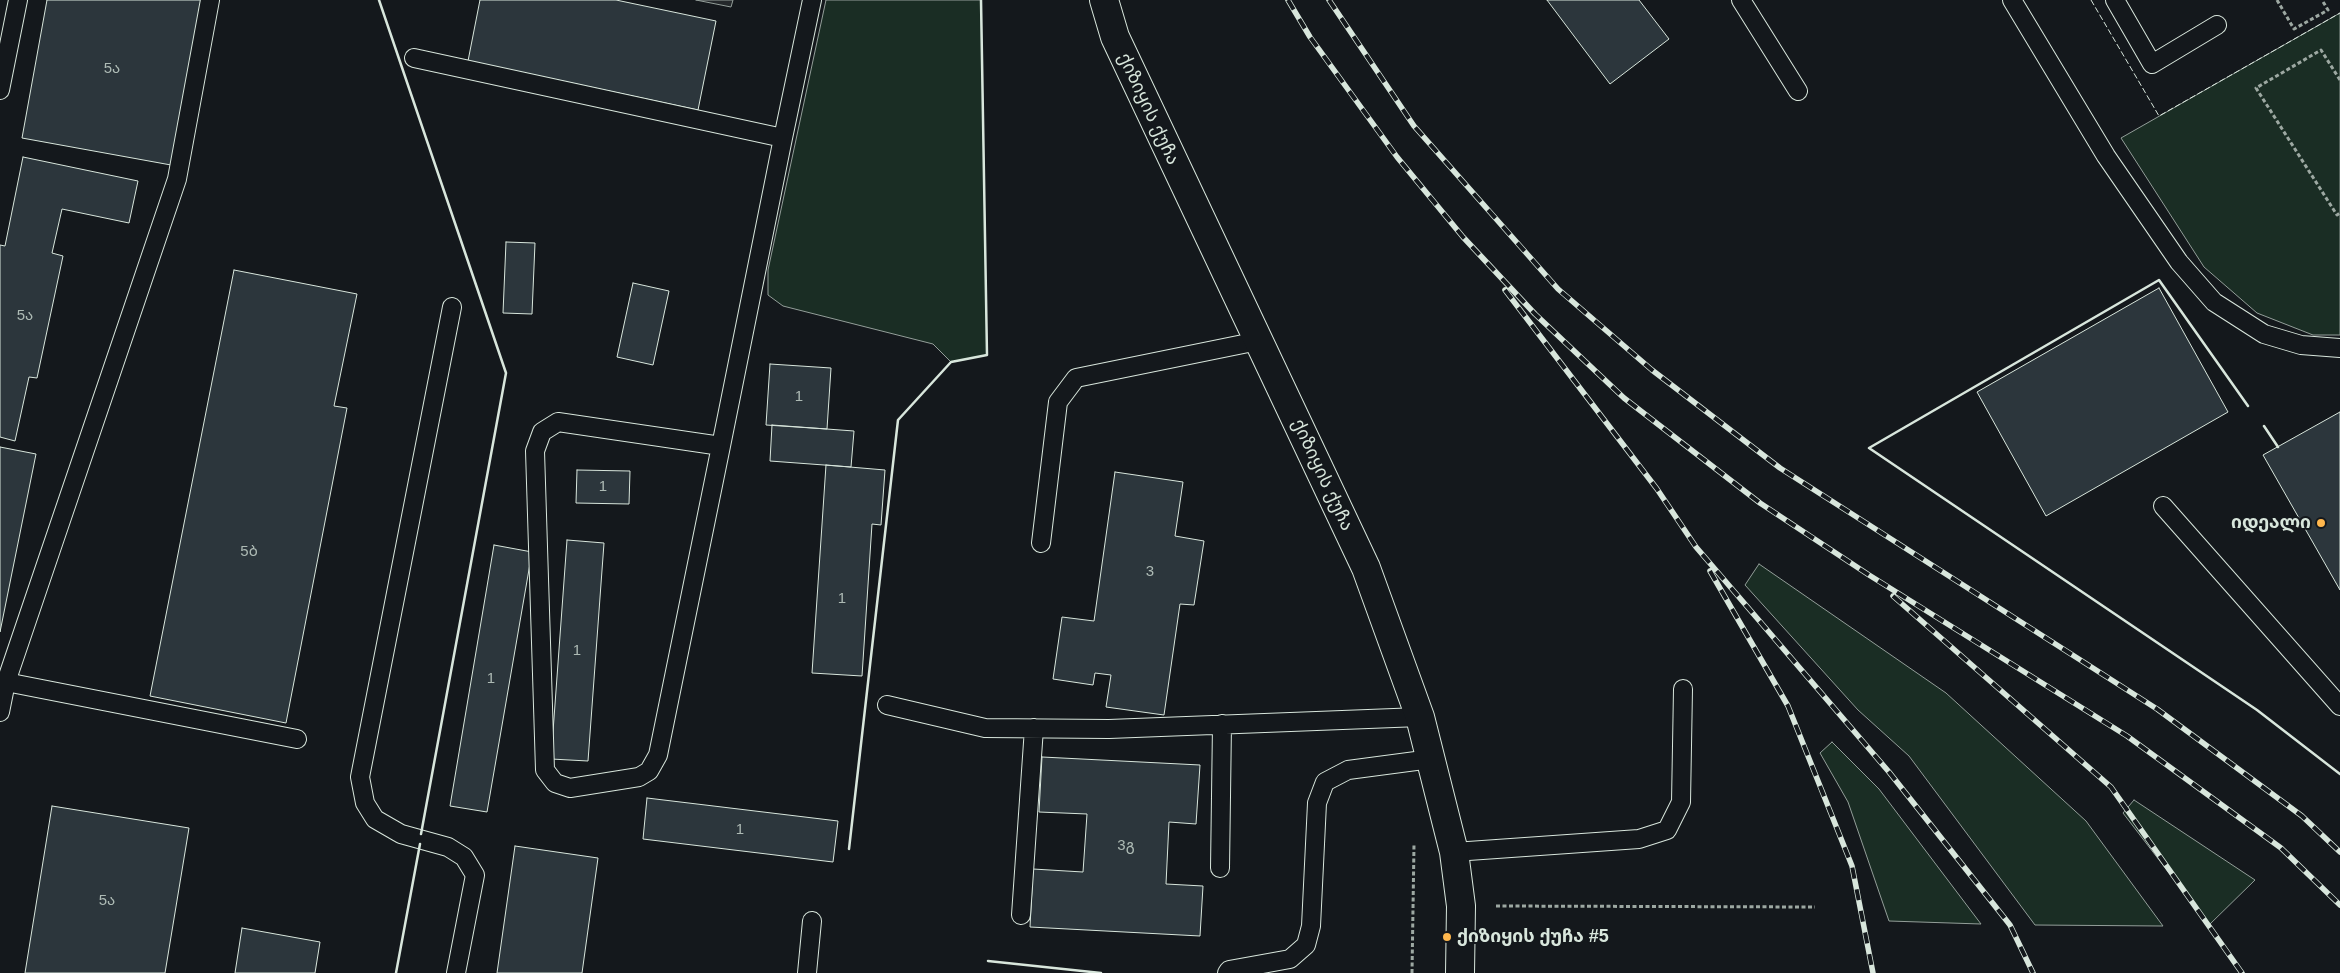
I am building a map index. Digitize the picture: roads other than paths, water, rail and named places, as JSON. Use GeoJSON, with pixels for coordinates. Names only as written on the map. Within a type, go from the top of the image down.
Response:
{"type":"FeatureCollection","features":[{"type":"Feature","properties":{"kind":"street","name":"ქიზიყის ქუჩა"},"geometry":{"type":"LineString","coordinates":[[1104,0],[1114,37],[1366,568],[1420,717],[1454,852],[1461,906],[1460,973]]}},
{"type":"Feature","properties":{"kind":"lane"},"geometry":{"type":"LineString","coordinates":[[0,90],[18,0]]}},
{"type":"Feature","properties":{"kind":"lane"},"geometry":{"type":"LineString","coordinates":[[0,712],[6,682],[177,179],[210,0]]}},
{"type":"Feature","properties":{"kind":"lane"},"geometry":{"type":"LineString","coordinates":[[721,446],[558,422],[542,432],[535,451],[545,770],[555,783],[570,788],[639,777],[649,771],[658,755],[812,0]]}},
{"type":"Feature","properties":{"kind":"lane"},"geometry":{"type":"LineString","coordinates":[[1741,0],[1798,91]]}},
{"type":"Feature","properties":{"kind":"lane"},"geometry":{"type":"LineString","coordinates":[[2012,0],[2106,156],[2179,262],[2214,302],[2264,334],[2301,345],[2340,348]]}},
{"type":"Feature","properties":{"kind":"lane"},"geometry":{"type":"LineString","coordinates":[[2115,0],[2152,64],[2217,25]]}},
{"type":"Feature","properties":{"kind":"lane"},"geometry":{"type":"LineString","coordinates":[[414,58],[784,138]]}},
{"type":"Feature","properties":{"kind":"lane"},"geometry":{"type":"LineString","coordinates":[[452,308],[360,777],[365,803],[375,820],[401,834],[448,847],[464,857],[475,875],[456,973]]}},
{"type":"Feature","properties":{"kind":"lane"},"geometry":{"type":"LineString","coordinates":[[1041,543],[1058,402],[1076,378],[1258,341]]}},
{"type":"Feature","properties":{"kind":"lane"},"geometry":{"type":"LineString","coordinates":[[2163,506],[2340,706]]}},
{"type":"Feature","properties":{"kind":"lane"},"geometry":{"type":"LineString","coordinates":[[6,682],[297,739]]}},
{"type":"Feature","properties":{"kind":"lane"},"geometry":{"type":"LineString","coordinates":[[1454,852],[1639,839],[1667,830],[1680,802],[1683,689]]}},
{"type":"Feature","properties":{"kind":"lane"},"geometry":{"type":"LineString","coordinates":[[887,705],[985,728],[1109,729],[1420,717]]}},
{"type":"Feature","properties":{"kind":"lane"},"geometry":{"type":"LineString","coordinates":[[1220,868],[1222,724]]}},
{"type":"Feature","properties":{"kind":"lane"},"geometry":{"type":"LineString","coordinates":[[1022,915],[1034,728]]}},
{"type":"Feature","properties":{"kind":"lane"},"geometry":{"type":"LineString","coordinates":[[1227,973],[1229,970],[1290,958],[1306,945],[1311,926],[1317,803],[1325,782],[1348,770],[1431,759]]}},
{"type":"Feature","properties":{"kind":"lane"},"geometry":{"type":"LineString","coordinates":[[807,973],[812,921]]}},
{"type":"Feature","properties":{"kind":"railway"},"geometry":{"type":"LineString","coordinates":[[1288,0],[1310,37],[1397,157],[1463,237],[1535,314],[1624,398],[1760,503],[1869,575],[2127,736],[2281,848],[2340,905]]}},
{"type":"Feature","properties":{"kind":"railway"},"geometry":{"type":"LineString","coordinates":[[1329,0],[1414,126],[1558,289],[1652,370],[1780,468],[2157,709],[2302,816],[2340,852]]}},
{"type":"Feature","properties":{"kind":"railway"},"geometry":{"type":"LineString","coordinates":[[1505,290],[1657,489],[1696,547],[1889,772],[2010,925],[2033,973]]}},
{"type":"Feature","properties":{"kind":"railway"},"geometry":{"type":"LineString","coordinates":[[1710,571],[1788,706],[1852,866],[1873,973]]}},
{"type":"Feature","properties":{"kind":"railway"},"geometry":{"type":"LineString","coordinates":[[1893,596],[2111,787],[2242,973]]}},
{"type":"Feature","properties":{"kind":"place","name":"იდეალი"},"geometry":{"type":"Point","coordinates":[2321,523]}},
{"type":"Feature","properties":{"kind":"place","name":"ქიზიყის ქუჩა #5"},"geometry":{"type":"Point","coordinates":[1447,937]}}]}
